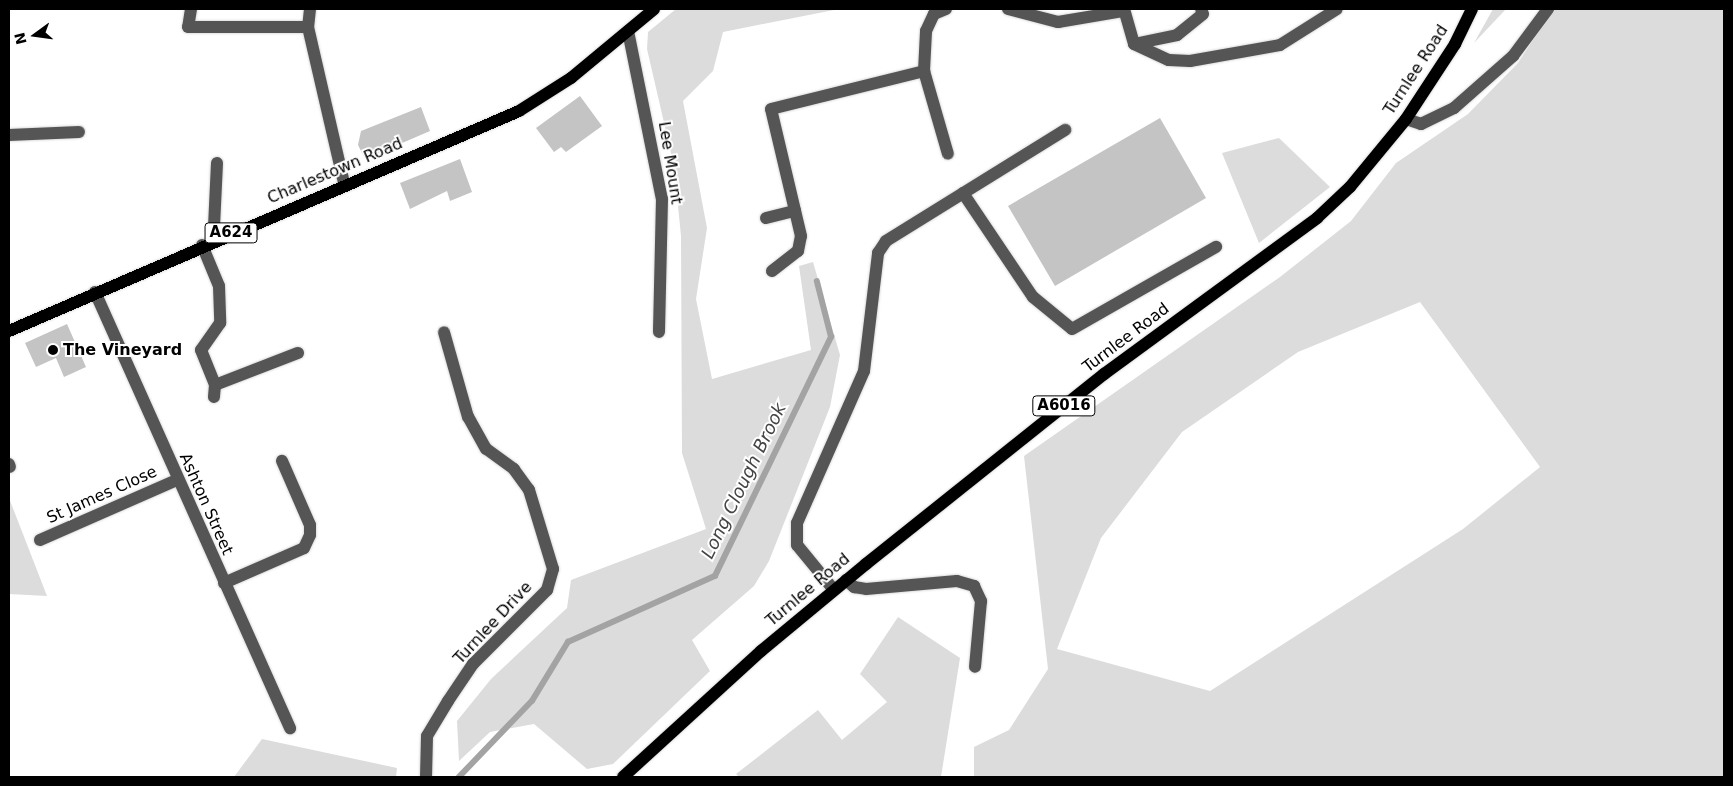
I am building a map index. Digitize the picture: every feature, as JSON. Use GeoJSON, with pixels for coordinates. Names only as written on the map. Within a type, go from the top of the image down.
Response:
{"type":"FeatureCollection","features":[{"type":"Feature","properties":{"kind":"main road","name":"Charlestown Road"},"geometry":{"type":"LineString","coordinates":[[9,331],[344,183],[519,111],[571,78],[654,9]]}},
{"type":"Feature","properties":{"kind":"main road","name":"Turnlee Road"},"geometry":{"type":"LineString","coordinates":[[624,777],[670,732],[846,580],[1104,374],[1317,218],[1350,187],[1406,119],[1455,44],[1472,9]]}},
{"type":"Feature","properties":{"kind":"street"},"geometry":{"type":"LineString","coordinates":[[191,9],[188,27],[308,27]]}},
{"type":"Feature","properties":{"kind":"street"},"geometry":{"type":"LineString","coordinates":[[310,9],[308,27],[344,183]]}},
{"type":"Feature","properties":{"kind":"street"},"geometry":{"type":"LineString","coordinates":[[946,9],[934,14],[926,31],[924,71],[948,154]]}},
{"type":"Feature","properties":{"kind":"street"},"geometry":{"type":"LineString","coordinates":[[1008,9],[1058,22],[1124,10],[1134,44],[1169,60],[1190,61],[1280,45],[1337,9]]}},
{"type":"Feature","properties":{"kind":"street"},"geometry":{"type":"LineString","coordinates":[[1134,44],[1178,35],[1203,14],[1201,9]]}},
{"type":"Feature","properties":{"kind":"street"},"geometry":{"type":"LineString","coordinates":[[1406,119],[1421,124],[1454,108],[1513,56],[1548,9]]}},
{"type":"Feature","properties":{"kind":"street","name":"Lee Mount"},"geometry":{"type":"LineString","coordinates":[[628,31],[662,199],[659,332]]}},
{"type":"Feature","properties":{"kind":"street"},"geometry":{"type":"LineString","coordinates":[[772,271],[798,251],[802,236],[771,109],[924,71]]}},
{"type":"Feature","properties":{"kind":"street"},"geometry":{"type":"LineString","coordinates":[[834,590],[798,545],[797,523],[864,371],[878,253],[886,240],[1065,130]]}},
{"type":"Feature","properties":{"kind":"street"},"geometry":{"type":"LineString","coordinates":[[9,135],[79,132]]}},
{"type":"Feature","properties":{"kind":"street"},"geometry":{"type":"LineString","coordinates":[[217,163],[214,227],[218,239]]}},
{"type":"Feature","properties":{"kind":"street"},"geometry":{"type":"LineString","coordinates":[[963,193],[1033,297],[1072,329],[1216,247]]}},
{"type":"Feature","properties":{"kind":"street"},"geometry":{"type":"LineString","coordinates":[[766,218],[795,210]]}},
{"type":"Feature","properties":{"kind":"street"},"geometry":{"type":"LineString","coordinates":[[202,246],[219,286],[220,323],[201,350],[214,391],[298,353]]}},
{"type":"Feature","properties":{"kind":"street","name":"Ashton Street"},"geometry":{"type":"LineString","coordinates":[[95,292],[177,480],[290,728]]}},
{"type":"Feature","properties":{"kind":"street","name":"Turnlee Drive"},"geometry":{"type":"LineString","coordinates":[[426,771],[427,736],[456,689],[473,664],[547,590],[553,569],[529,490],[514,469],[486,449],[468,417],[444,332]]}},
{"type":"Feature","properties":{"kind":"street"},"geometry":{"type":"LineString","coordinates":[[224,583],[304,548],[310,536],[310,525],[282,461]]}},
{"type":"Feature","properties":{"kind":"street","name":"St James Close"},"geometry":{"type":"LineString","coordinates":[[40,540],[177,480]]}},
{"type":"Feature","properties":{"kind":"street"},"geometry":{"type":"LineString","coordinates":[[846,580],[854,587],[866,589],[957,581],[974,586],[981,601],[975,667]]}},
{"type":"Feature","properties":{"kind":"shaded area"},"geometry":{"type":"Polygon","coordinates":[[[676,9],[839,9],[723,32],[713,71],[683,101],[707,228],[696,299],[712,379],[811,350],[799,266],[813,262],[840,355],[830,407],[769,561],[754,586],[692,640],[710,671],[613,764],[587,769],[534,724],[490,732],[459,761],[457,721],[491,679],[567,608],[571,580],[706,529],[682,453],[681,236],[674,166],[647,49],[648,32],[676,9]]]}},
{"type":"Feature","properties":{"kind":"shaded area"},"geometry":{"type":"Polygon","coordinates":[[[1493,9],[1506,9],[1474,43],[1493,9]]]}},
{"type":"Feature","properties":{"kind":"shaded area"},"geometry":{"type":"Polygon","coordinates":[[[1553,9],[1724,9],[1724,777],[974,777],[974,747],[1009,730],[1048,669],[1024,456],[1280,277],[1351,221],[1396,163],[1468,114],[1518,63],[1553,9]],[[1420,302],[1298,352],[1182,432],[1101,538],[1057,649],[1210,691],[1463,529],[1540,467],[1420,302]]]}},
{"type":"Feature","properties":{"kind":"shaded area"},"geometry":{"type":"Polygon","coordinates":[[[1279,138],[1330,187],[1259,243],[1222,153],[1279,138]]]}},
{"type":"Feature","properties":{"kind":"shaded area"},"geometry":{"type":"Polygon","coordinates":[[[9,498],[47,596],[9,594],[9,498]]]}},
{"type":"Feature","properties":{"kind":"shaded area"},"geometry":{"type":"Polygon","coordinates":[[[898,617],[960,658],[941,777],[739,777],[736,774],[818,710],[842,740],[887,702],[860,674],[898,617]]]}},
{"type":"Feature","properties":{"kind":"shaded area"},"geometry":{"type":"Polygon","coordinates":[[[262,739],[397,768],[396,777],[234,777],[262,739]]]}},
{"type":"Feature","properties":{"kind":"building"},"geometry":{"type":"Polygon","coordinates":[[[580,96],[602,126],[566,152],[561,147],[554,152],[536,128],[580,96]]]}},
{"type":"Feature","properties":{"kind":"building"},"geometry":{"type":"Polygon","coordinates":[[[421,107],[430,131],[365,159],[358,145],[361,131],[421,107]]]}},
{"type":"Feature","properties":{"kind":"building"},"geometry":{"type":"Polygon","coordinates":[[[1160,118],[1206,198],[1055,286],[1008,206],[1160,118]]]}},
{"type":"Feature","properties":{"kind":"building"},"geometry":{"type":"Polygon","coordinates":[[[460,159],[472,192],[450,201],[447,191],[410,209],[400,183],[460,159]]]}},
{"type":"Feature","properties":{"kind":"building","name":"The Vineyard"},"geometry":{"type":"Polygon","coordinates":[[[67,324],[86,367],[64,377],[56,358],[36,367],[25,343],[67,324]]]}},
{"type":"Feature","properties":{"kind":"waterway","name":"Long Clough Brook"},"geometry":{"type":"LineString","coordinates":[[459,777],[532,701],[568,642],[715,576],[831,337],[817,282]]}},
{"type":"Feature","properties":{"kind":"place","name":"The Vineyard"},"geometry":{"type":"Point","coordinates":[53,350]}}]}
